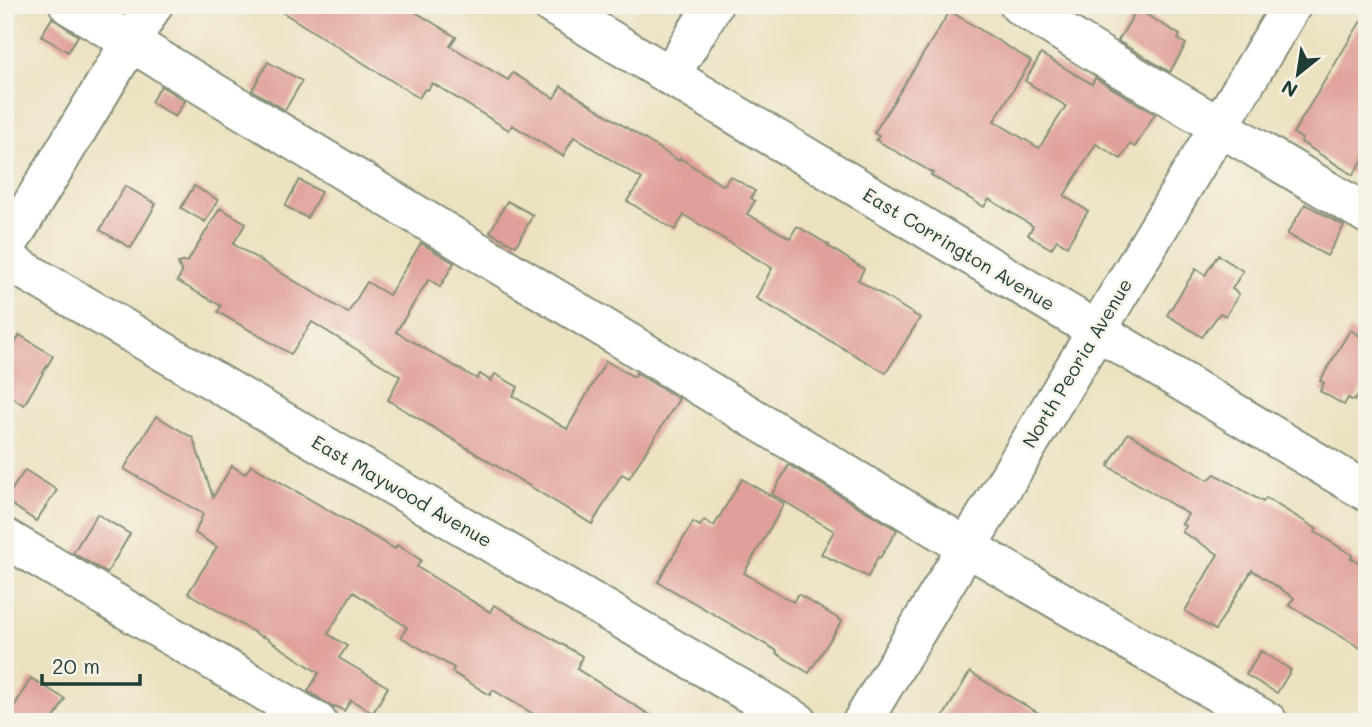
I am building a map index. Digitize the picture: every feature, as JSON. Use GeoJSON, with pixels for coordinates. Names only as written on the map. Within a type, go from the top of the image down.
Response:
{"type":"FeatureCollection","features":[{"type":"Feature","properties":{"kind":"street"},"geometry":{"type":"LineString","coordinates":[[69,5],[967,547],[1268,722]]}},
{"type":"Feature","properties":{"kind":"street"},"geometry":{"type":"LineString","coordinates":[[5,249],[153,5]]}},
{"type":"Feature","properties":{"kind":"street","name":"East Corrington Avenue"},"geometry":{"type":"LineString","coordinates":[[552,5],[1367,492]]}},
{"type":"Feature","properties":{"kind":"street"},"geometry":{"type":"LineString","coordinates":[[670,76],[713,5]]}},
{"type":"Feature","properties":{"kind":"street"},"geometry":{"type":"LineString","coordinates":[[1019,5],[1367,214]]}},
{"type":"Feature","properties":{"kind":"street","name":"North Peoria Avenue"},"geometry":{"type":"LineString","coordinates":[[862,722],[1292,5]]}},
{"type":"Feature","properties":{"kind":"street","name":"East Maywood Avenue"},"geometry":{"type":"LineString","coordinates":[[5,259],[798,722]]}},
{"type":"Feature","properties":{"kind":"street"},"geometry":{"type":"LineString","coordinates":[[5,538],[317,722]]}},
{"type":"Feature","properties":{"kind":"building"},"geometry":{"type":"Polygon","coordinates":[[[271,5],[404,5],[456,37],[450,46],[508,80],[513,73],[554,98],[561,86],[722,185],[730,176],[755,191],[751,198],[755,201],[747,214],[790,238],[797,226],[829,245],[864,269],[858,280],[920,318],[886,373],[756,298],[772,268],[684,215],[675,230],[627,201],[642,179],[574,137],[563,156],[512,125],[509,130],[432,83],[419,98],[271,5]]]}},
{"type":"Feature","properties":{"kind":"building"},"geometry":{"type":"Polygon","coordinates":[[[1137,9],[1180,35],[1178,39],[1186,44],[1170,72],[1118,41],[1137,9]]]}},
{"type":"Feature","properties":{"kind":"building"},"geometry":{"type":"Polygon","coordinates":[[[950,11],[1031,61],[994,121],[1039,148],[1066,106],[1025,81],[1041,54],[1092,84],[1095,78],[1155,114],[1135,147],[1130,144],[1121,159],[1096,144],[1064,196],[1088,211],[1067,246],[1057,240],[1051,249],[1028,235],[1033,226],[989,199],[984,207],[876,140],[879,136],[874,133],[950,11]]]}},
{"type":"Feature","properties":{"kind":"building"},"geometry":{"type":"Polygon","coordinates":[[[1367,11],[1367,153],[1353,175],[1301,142],[1302,139],[1293,133],[1367,11]]]}},
{"type":"Feature","properties":{"kind":"building"},"geometry":{"type":"Polygon","coordinates":[[[52,18],[78,36],[68,52],[41,36],[52,18]]]}},
{"type":"Feature","properties":{"kind":"building"},"geometry":{"type":"Polygon","coordinates":[[[268,62],[302,81],[285,110],[252,90],[268,62]]]}},
{"type":"Feature","properties":{"kind":"building"},"geometry":{"type":"Polygon","coordinates":[[[161,86],[185,101],[175,117],[151,102],[161,86]]]}},
{"type":"Feature","properties":{"kind":"building"},"geometry":{"type":"Polygon","coordinates":[[[299,180],[321,192],[307,218],[285,206],[299,180]]]}},
{"type":"Feature","properties":{"kind":"building"},"geometry":{"type":"Polygon","coordinates":[[[125,186],[156,204],[131,248],[100,230],[125,186]]]}},
{"type":"Feature","properties":{"kind":"building"},"geometry":{"type":"Polygon","coordinates":[[[194,186],[218,200],[205,222],[181,208],[194,186]]]}},
{"type":"Feature","properties":{"kind":"building"},"geometry":{"type":"Polygon","coordinates":[[[507,201],[533,215],[516,246],[490,232],[507,201]]]}},
{"type":"Feature","properties":{"kind":"building"},"geometry":{"type":"Polygon","coordinates":[[[1305,204],[1344,226],[1327,256],[1287,234],[1305,204]]]}},
{"type":"Feature","properties":{"kind":"building"},"geometry":{"type":"Polygon","coordinates":[[[220,208],[246,223],[233,244],[348,313],[367,282],[389,295],[421,243],[454,263],[440,287],[429,279],[396,332],[477,379],[480,374],[491,381],[495,374],[518,387],[513,396],[567,429],[606,361],[634,377],[636,373],[679,399],[629,478],[622,474],[592,524],[388,400],[400,376],[312,322],[291,354],[218,312],[221,306],[177,281],[182,273],[178,263],[188,261],[220,208]]]}},
{"type":"Feature","properties":{"kind":"building"},"geometry":{"type":"Polygon","coordinates":[[[1218,255],[1243,271],[1232,289],[1239,294],[1226,316],[1220,313],[1202,337],[1167,315],[1196,269],[1205,275],[1218,255]]]}},
{"type":"Feature","properties":{"kind":"building"},"geometry":{"type":"Polygon","coordinates":[[[1350,330],[1367,340],[1367,379],[1354,401],[1348,398],[1344,405],[1320,391],[1324,383],[1320,381],[1350,330]]]}},
{"type":"Feature","properties":{"kind":"building"},"geometry":{"type":"Polygon","coordinates":[[[20,335],[53,356],[24,405],[5,393],[5,360],[20,335]]]}},
{"type":"Feature","properties":{"kind":"building"},"geometry":{"type":"Polygon","coordinates":[[[156,416],[193,438],[213,497],[232,466],[245,474],[251,465],[395,549],[397,545],[421,560],[417,567],[490,612],[494,605],[582,656],[577,669],[661,722],[547,722],[493,690],[490,695],[452,672],[454,668],[401,637],[407,627],[353,592],[328,634],[347,646],[339,658],[388,687],[373,713],[351,700],[344,711],[335,706],[334,708],[308,691],[319,673],[263,636],[188,593],[217,547],[195,533],[203,514],[124,469],[156,416]]]}},
{"type":"Feature","properties":{"kind":"building"},"geometry":{"type":"Polygon","coordinates":[[[1128,433],[1208,480],[1215,474],[1263,502],[1266,498],[1317,529],[1315,532],[1367,567],[1367,652],[1289,605],[1294,598],[1252,570],[1215,630],[1185,611],[1218,554],[1182,532],[1186,526],[1182,524],[1188,514],[1108,466],[1128,433]]]}},
{"type":"Feature","properties":{"kind":"building"},"geometry":{"type":"Polygon","coordinates":[[[789,465],[897,530],[868,577],[821,554],[834,531],[772,494],[789,465]]]}},
{"type":"Feature","properties":{"kind":"building"},"geometry":{"type":"Polygon","coordinates":[[[25,470],[57,490],[36,521],[5,500],[25,470]]]}},
{"type":"Feature","properties":{"kind":"building"},"geometry":{"type":"Polygon","coordinates":[[[742,479],[784,504],[744,573],[793,602],[798,594],[842,621],[809,673],[776,653],[777,651],[658,582],[693,522],[700,526],[704,520],[714,526],[742,479]]]}},
{"type":"Feature","properties":{"kind":"building"},"geometry":{"type":"Polygon","coordinates":[[[97,514],[130,534],[107,573],[73,553],[97,514]]]}},
{"type":"Feature","properties":{"kind":"building"},"geometry":{"type":"Polygon","coordinates":[[[1261,651],[1291,670],[1277,693],[1246,675],[1261,651]]]}},
{"type":"Feature","properties":{"kind":"building"},"geometry":{"type":"Polygon","coordinates":[[[970,672],[1004,693],[1054,722],[940,722],[970,672]]]}},
{"type":"Feature","properties":{"kind":"building"},"geometry":{"type":"Polygon","coordinates":[[[31,678],[65,699],[52,722],[5,722],[31,678]]]}}]}
